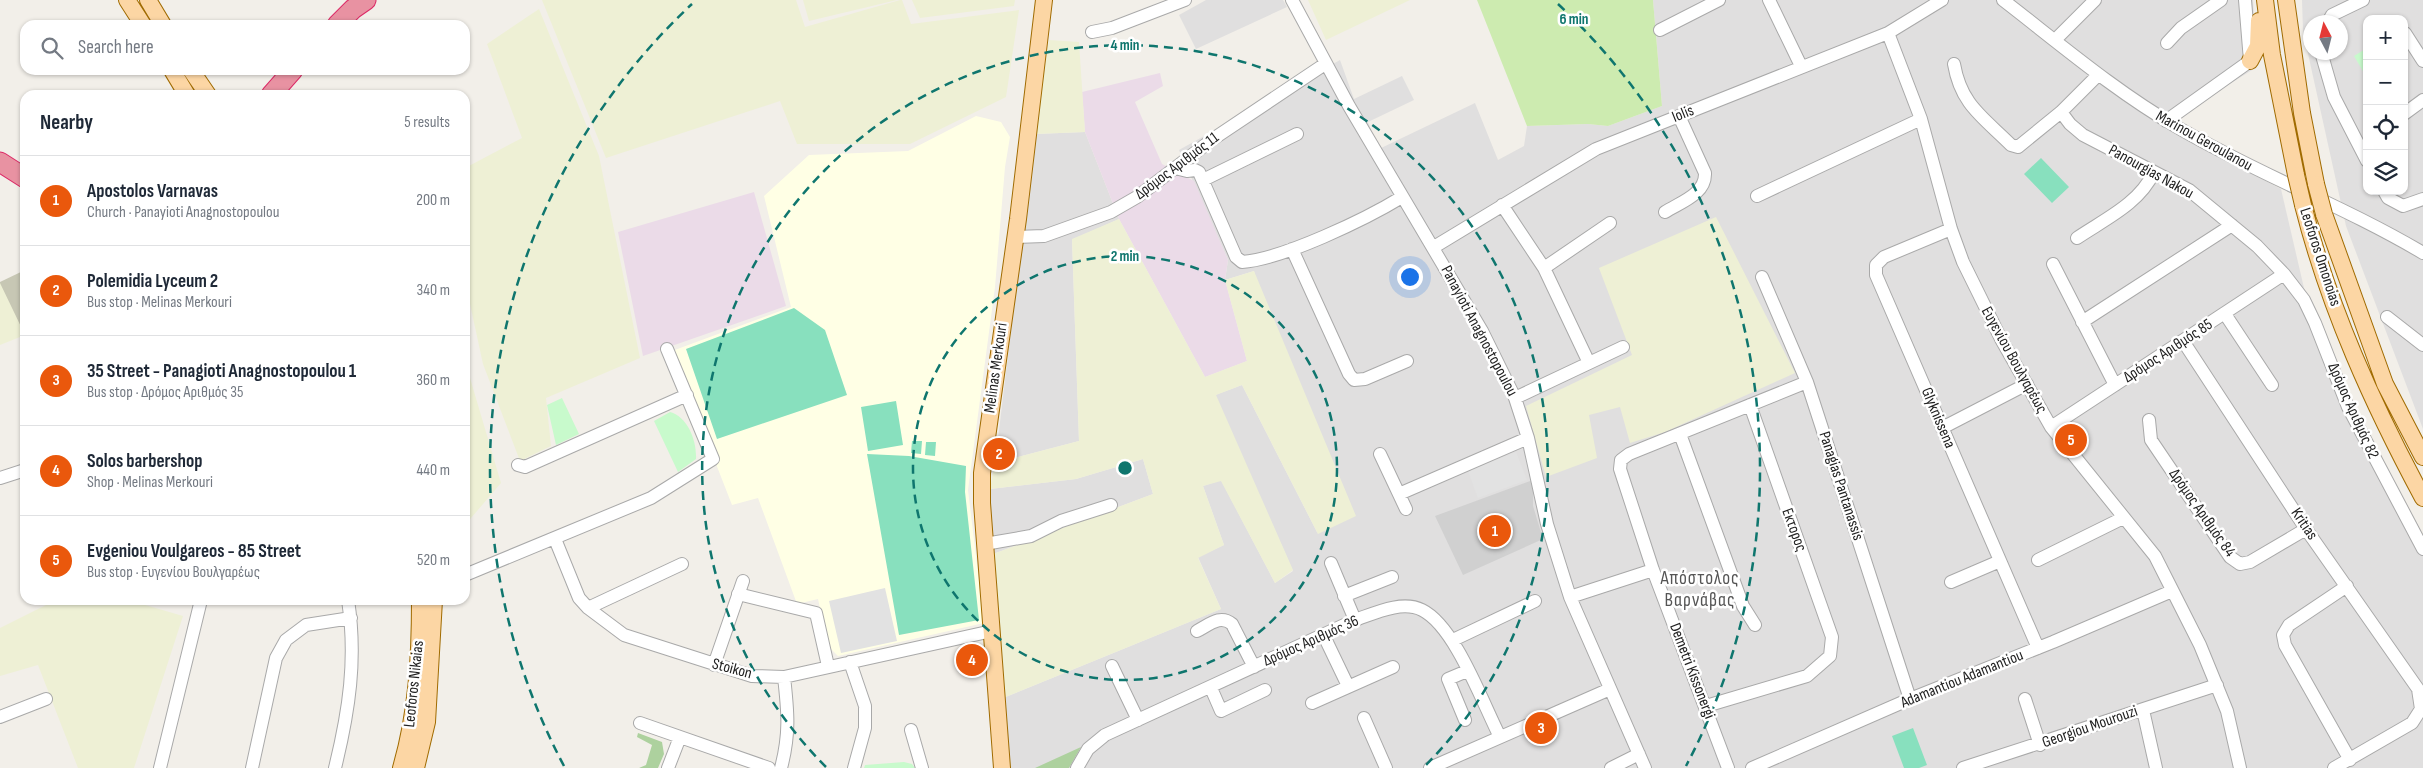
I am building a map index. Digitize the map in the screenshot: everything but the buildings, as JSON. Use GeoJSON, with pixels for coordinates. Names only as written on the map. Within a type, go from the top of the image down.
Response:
{"type":"FeatureCollection","features":[{"type":"Feature","properties":{"kind":"highway"},"geometry":{"type":"LineString","coordinates":[[342,20],[366,0]]}},
{"type":"Feature","properties":{"kind":"highway"},"geometry":{"type":"LineString","coordinates":[[275,90],[289,75]]}},
{"type":"Feature","properties":{"kind":"highway"},"geometry":{"type":"LineString","coordinates":[[0,162],[20,175]]}},
{"type":"Feature","properties":{"kind":"main road"},"geometry":{"type":"LineString","coordinates":[[127,0],[140,20]]}},
{"type":"Feature","properties":{"kind":"main road"},"geometry":{"type":"LineString","coordinates":[[148,0],[160,20]]}},
{"type":"Feature","properties":{"kind":"main road","name":"Melinas Merkouri"},"geometry":{"type":"LineString","coordinates":[[1002,768],[985,544],[982,473],[1015,237],[1044,0]]}},
{"type":"Feature","properties":{"kind":"main road"},"geometry":{"type":"LineString","coordinates":[[2250,61],[2258,46],[2260,36],[2258,0]]}},
{"type":"Feature","properties":{"kind":"main road","name":"Leoforos Omonoias"},"geometry":{"type":"LineString","coordinates":[[2265,0],[2272,55],[2296,175],[2312,240],[2360,372],[2386,429],[2423,498]]}},
{"type":"Feature","properties":{"kind":"main road","name":"Leoforos Omonoias"},"geometry":{"type":"LineString","coordinates":[[2286,0],[2302,113],[2324,214],[2386,384],[2423,458]]}},
{"type":"Feature","properties":{"kind":"main road"},"geometry":{"type":"LineString","coordinates":[[175,75],[184,90]]}},
{"type":"Feature","properties":{"kind":"main road"},"geometry":{"type":"LineString","coordinates":[[194,75],[205,90]]}},
{"type":"Feature","properties":{"kind":"main road","name":"Leoforos Nikaias"},"geometry":{"type":"LineString","coordinates":[[401,768],[412,716],[430,605]]}},
{"type":"Feature","properties":{"kind":"main road","name":"Leoforos Nikaias"},"geometry":{"type":"LineString","coordinates":[[416,768],[427,722],[431,605]]}},
{"type":"Feature","properties":{"kind":"street"},"geometry":{"type":"LineString","coordinates":[[1092,32],[1112,28],[1186,0]]}},
{"type":"Feature","properties":{"kind":"street","name":"Panayioti Anagnostopoulou"},"geometry":{"type":"LineString","coordinates":[[1292,0],[1325,64],[1482,331],[1515,398],[1528,438],[1548,524],[1570,597],[1645,768]]}},
{"type":"Feature","properties":{"kind":"street"},"geometry":{"type":"LineString","coordinates":[[1660,30],[1698,5],[1719,0]]}},
{"type":"Feature","properties":{"kind":"street"},"geometry":{"type":"LineString","coordinates":[[1769,0],[1801,66]]}},
{"type":"Feature","properties":{"kind":"street","name":"Iolis"},"geometry":{"type":"LineString","coordinates":[[1434,247],[1596,149],[1888,33],[1942,0]]}},
{"type":"Feature","properties":{"kind":"street","name":"Marinou Geroulanou"},"geometry":{"type":"LineString","coordinates":[[2003,0],[2098,75],[2166,121],[2226,155],[2376,225],[2423,253]]}},
{"type":"Feature","properties":{"kind":"street"},"geometry":{"type":"LineString","coordinates":[[2055,40],[2095,0]]}},
{"type":"Feature","properties":{"kind":"street"},"geometry":{"type":"LineString","coordinates":[[2167,43],[2181,28],[2221,0]]}},
{"type":"Feature","properties":{"kind":"street"},"geometry":{"type":"LineString","coordinates":[[2166,121],[2250,61],[2244,0]]}},
{"type":"Feature","properties":{"kind":"street"},"geometry":{"type":"LineString","coordinates":[[2334,15],[2363,0]]}},
{"type":"Feature","properties":{"kind":"street","name":"Ευγενίου Βουλγαρέως"},"geometry":{"type":"LineString","coordinates":[[1888,33],[1921,119],[1951,229],[1969,275],[2001,339],[2051,427],[2155,556],[2200,645],[2217,685],[2229,715],[2240,768]]}},
{"type":"Feature","properties":{"kind":"street"},"geometry":{"type":"LineString","coordinates":[[2408,38],[2423,61]]}},
{"type":"Feature","properties":{"kind":"street"},"geometry":{"type":"LineString","coordinates":[[2324,60],[2334,97],[2363,144]]}},
{"type":"Feature","properties":{"kind":"street","name":"Δρόμος Αριθμός 11"},"geometry":{"type":"LineString","coordinates":[[1015,237],[1044,236],[1111,212],[1137,197],[1213,139],[1325,64]]}},
{"type":"Feature","properties":{"kind":"street"},"geometry":{"type":"LineString","coordinates":[[1954,64],[1958,83],[1968,103],[2011,145],[2018,147],[2061,112],[2098,75]]}},
{"type":"Feature","properties":{"kind":"street"},"geometry":{"type":"LineString","coordinates":[[2408,111],[2423,100]]}},
{"type":"Feature","properties":{"kind":"street","name":"Panourgias Nakou"},"geometry":{"type":"LineString","coordinates":[[2061,112],[2070,124],[2083,135],[2188,190],[2257,246],[2284,274]]}},
{"type":"Feature","properties":{"kind":"street"},"geometry":{"type":"LineString","coordinates":[[1664,212],[1700,191],[1705,182],[1705,173],[1679,116]]}},
{"type":"Feature","properties":{"kind":"street"},"geometry":{"type":"LineString","coordinates":[[1757,196],[1921,119]]}},
{"type":"Feature","properties":{"kind":"street"},"geometry":{"type":"LineString","coordinates":[[1204,180],[1297,134]]}},
{"type":"Feature","properties":{"kind":"street"},"geometry":{"type":"LineString","coordinates":[[1175,168],[1187,172],[1195,170],[1204,180],[1236,257],[1242,262],[1292,249],[1378,211],[1402,197]]}},
{"type":"Feature","properties":{"kind":"street"},"geometry":{"type":"LineString","coordinates":[[2077,238],[2136,198],[2147,185],[2154,172]]}},
{"type":"Feature","properties":{"kind":"street"},"geometry":{"type":"LineString","coordinates":[[2386,195],[2388,198],[2403,206],[2423,199]]}},
{"type":"Feature","properties":{"kind":"street"},"geometry":{"type":"LineString","coordinates":[[1502,205],[1544,268],[1589,363]]}},
{"type":"Feature","properties":{"kind":"street"},"geometry":{"type":"LineString","coordinates":[[1544,268],[1610,223]]}},
{"type":"Feature","properties":{"kind":"street"},"geometry":{"type":"LineString","coordinates":[[2082,322],[2232,225]]}},
{"type":"Feature","properties":{"kind":"street","name":"Glyknissena"},"geometry":{"type":"LineString","coordinates":[[1951,229],[1884,257],[1876,265],[1876,275],[2038,648]]}},
{"type":"Feature","properties":{"kind":"street"},"geometry":{"type":"LineString","coordinates":[[1292,249],[1349,374],[1354,380],[1365,379],[1407,361]]}},
{"type":"Feature","properties":{"kind":"street"},"geometry":{"type":"LineString","coordinates":[[2053,264],[2115,385]]}},
{"type":"Feature","properties":{"kind":"street","name":"Δρόμος Αριθμός 85"},"geometry":{"type":"LineString","coordinates":[[2051,427],[2284,274]]}},
{"type":"Feature","properties":{"kind":"street","name":"Δρόμος Αριθμός 82"},"geometry":{"type":"LineString","coordinates":[[2284,274],[2304,300],[2316,322],[2348,407],[2423,549]]}},
{"type":"Feature","properties":{"kind":"street","name":"Panagias Pantanassis"},"geometry":{"type":"LineString","coordinates":[[1762,277],[1807,382],[1910,699]]}},
{"type":"Feature","properties":{"kind":"street"},"geometry":{"type":"LineString","coordinates":[[2225,314],[2272,385]]}},
{"type":"Feature","properties":{"kind":"street"},"geometry":{"type":"LineString","coordinates":[[2387,317],[2423,345]]}},
{"type":"Feature","properties":{"kind":"street","name":"Kritias"},"geometry":{"type":"LineString","coordinates":[[2183,340],[2306,529],[2418,689],[2421,708],[2412,723],[2350,760]]}},
{"type":"Feature","properties":{"kind":"street"},"geometry":{"type":"LineString","coordinates":[[1515,398],[1623,347]]}},
{"type":"Feature","properties":{"kind":"street"},"geometry":{"type":"LineString","coordinates":[[470,574],[651,498],[713,459],[667,348]]}},
{"type":"Feature","properties":{"kind":"street"},"geometry":{"type":"LineString","coordinates":[[1755,625],[1743,606],[1680,434],[1807,382]]}},
{"type":"Feature","properties":{"kind":"street"},"geometry":{"type":"LineString","coordinates":[[1942,428],[2027,384]]}},
{"type":"Feature","properties":{"kind":"street"},"geometry":{"type":"LineString","coordinates":[[518,465],[525,467],[687,395]]}},
{"type":"Feature","properties":{"kind":"street","name":"Εκτορος"},"geometry":{"type":"LineString","coordinates":[[1706,706],[1807,676],[1830,656],[1832,637],[1750,405]]}},
{"type":"Feature","properties":{"kind":"street","name":"Δρόμος Αριθμός 84"},"geometry":{"type":"LineString","coordinates":[[2149,420],[2152,440],[2230,557],[2240,564],[2250,562],[2306,529]]}},
{"type":"Feature","properties":{"kind":"street","name":"Demetri Kissonergi"},"geometry":{"type":"LineString","coordinates":[[1680,434],[1629,454],[1621,460],[1620,469],[1653,570],[1728,768]]}},
{"type":"Feature","properties":{"kind":"street"},"geometry":{"type":"LineString","coordinates":[[1399,494],[1528,438]]}},
{"type":"Feature","properties":{"kind":"street"},"geometry":{"type":"LineString","coordinates":[[1380,454],[1406,509]]}},
{"type":"Feature","properties":{"kind":"street"},"geometry":{"type":"LineString","coordinates":[[0,478],[20,472]]}},
{"type":"Feature","properties":{"kind":"street"},"geometry":{"type":"LineString","coordinates":[[985,544],[1031,536],[1061,522],[1111,505]]}},
{"type":"Feature","properties":{"kind":"street"},"geometry":{"type":"LineString","coordinates":[[2038,560],[2124,518]]}},
{"type":"Feature","properties":{"kind":"street","name":"Stoikon"},"geometry":{"type":"LineString","coordinates":[[555,539],[579,598],[588,608],[624,635],[752,676],[784,677],[992,631]]}},
{"type":"Feature","properties":{"kind":"street"},"geometry":{"type":"LineString","coordinates":[[1951,582],[2000,561]]}},
{"type":"Feature","properties":{"kind":"street"},"geometry":{"type":"LineString","coordinates":[[1331,563],[1355,620]]}},
{"type":"Feature","properties":{"kind":"street"},"geometry":{"type":"LineString","coordinates":[[588,608],[682,564]]}},
{"type":"Feature","properties":{"kind":"street"},"geometry":{"type":"LineString","coordinates":[[1570,597],[1653,570]]}},
{"type":"Feature","properties":{"kind":"street"},"geometry":{"type":"LineString","coordinates":[[1344,596],[1392,577]]}},
{"type":"Feature","properties":{"kind":"street"},"geometry":{"type":"LineString","coordinates":[[714,665],[743,581]]}},
{"type":"Feature","properties":{"kind":"street"},"geometry":{"type":"LineString","coordinates":[[2334,768],[2350,760],[2285,645],[2284,635],[2289,625],[2347,586]]}},
{"type":"Feature","properties":{"kind":"street","name":"Adamantiou Adamantiou"},"geometry":{"type":"LineString","coordinates":[[1752,768],[1910,699],[2038,648],[2172,591]]}},
{"type":"Feature","properties":{"kind":"street"},"geometry":{"type":"LineString","coordinates":[[738,594],[816,613],[828,666]]}},
{"type":"Feature","properties":{"kind":"street"},"geometry":{"type":"LineString","coordinates":[[1453,640],[1535,601]]}},
{"type":"Feature","properties":{"kind":"street"},"geometry":{"type":"LineString","coordinates":[[160,768],[200,605]]}},
{"type":"Feature","properties":{"kind":"street"},"geometry":{"type":"LineString","coordinates":[[335,768],[348,715],[352,678],[351,618],[349,605]]}},
{"type":"Feature","properties":{"kind":"street","name":"Δρόμος Αριθμός 36"},"geometry":{"type":"LineString","coordinates":[[1077,768],[1088,749],[1105,735],[1211,688],[1355,620],[1391,608],[1407,607],[1422,610],[1438,621],[1453,640],[1500,737]]}},
{"type":"Feature","properties":{"kind":"street"},"geometry":{"type":"LineString","coordinates":[[252,768],[276,658],[286,640],[306,625],[351,618]]}},
{"type":"Feature","properties":{"kind":"street"},"geometry":{"type":"LineString","coordinates":[[1197,631],[1220,619],[1226,619],[1232,624],[1254,667]]}},
{"type":"Feature","properties":{"kind":"street"},"geometry":{"type":"LineString","coordinates":[[1324,636],[1348,686]]}},
{"type":"Feature","properties":{"kind":"street"},"geometry":{"type":"LineString","coordinates":[[850,662],[865,706],[865,728],[854,768]]}},
{"type":"Feature","properties":{"kind":"street"},"geometry":{"type":"LineString","coordinates":[[1112,666],[1138,720]]}},
{"type":"Feature","properties":{"kind":"street"},"geometry":{"type":"LineString","coordinates":[[1312,703],[1393,667]]}},
{"type":"Feature","properties":{"kind":"street"},"geometry":{"type":"LineString","coordinates":[[1466,720],[1448,679],[1467,671]]}},
{"type":"Feature","properties":{"kind":"street"},"geometry":{"type":"LineString","coordinates":[[780,768],[787,744],[789,719],[784,677]]}},
{"type":"Feature","properties":{"kind":"street","name":"Georgiou Mourouzi"},"geometry":{"type":"LineString","coordinates":[[1963,768],[2040,745],[2217,685]]}},
{"type":"Feature","properties":{"kind":"street"},"geometry":{"type":"LineString","coordinates":[[1211,688],[1221,711],[1265,690]]}},
{"type":"Feature","properties":{"kind":"street"},"geometry":{"type":"LineString","coordinates":[[1430,768],[1610,689]]}},
{"type":"Feature","properties":{"kind":"street"},"geometry":{"type":"LineString","coordinates":[[0,717],[46,699]]}},
{"type":"Feature","properties":{"kind":"street"},"geometry":{"type":"LineString","coordinates":[[2025,699],[2040,745]]}},
{"type":"Feature","properties":{"kind":"street"},"geometry":{"type":"LineString","coordinates":[[2142,710],[2156,768]]}},
{"type":"Feature","properties":{"kind":"street"},"geometry":{"type":"LineString","coordinates":[[1364,718],[1386,768]]}},
{"type":"Feature","properties":{"kind":"street"},"geometry":{"type":"LineString","coordinates":[[640,723],[768,768]]}},
{"type":"Feature","properties":{"kind":"street"},"geometry":{"type":"LineString","coordinates":[[911,730],[922,768]]}},
{"type":"Feature","properties":{"kind":"street"},"geometry":{"type":"LineString","coordinates":[[668,768],[680,737]]}},
{"type":"Feature","properties":{"kind":"street"},"geometry":{"type":"LineString","coordinates":[[1610,768],[1639,754]]}},
{"type":"Feature","properties":{"kind":"shaded area"},"geometry":{"type":"Polygon","coordinates":[[[542,0],[796,0],[805,27],[900,0],[902,0],[911,24],[1019,10],[1006,97],[910,144],[797,144],[780,101],[606,158],[542,0]]]}},
{"type":"Feature","properties":{"kind":"shaded area"},"geometry":{"type":"Polygon","coordinates":[[[803,0],[897,0],[809,21],[803,0]]]}},
{"type":"Feature","properties":{"kind":"shaded area"},"geometry":{"type":"Polygon","coordinates":[[[912,0],[1015,0],[1014,6],[920,18],[912,0]]]}},
{"type":"Feature","properties":{"kind":"shaded area"},"geometry":{"type":"Polygon","coordinates":[[[1206,0],[1283,0],[1287,7],[1196,49],[1179,15],[1206,0]]]}},
{"type":"Feature","properties":{"kind":"shaded area"},"geometry":{"type":"Polygon","coordinates":[[[1308,0],[1410,0],[1326,40],[1308,0]]]}},
{"type":"Feature","properties":{"kind":"shaded area"},"geometry":{"type":"Polygon","coordinates":[[[1653,0],[2253,0],[2257,67],[2162,126],[2281,189],[2304,288],[2359,439],[2423,548],[2423,768],[1006,768],[1003,698],[1221,609],[1198,557],[1224,545],[1203,486],[1221,480],[1275,583],[1293,571],[1215,395],[1242,385],[1318,534],[1254,271],[1225,280],[1228,260],[1179,150],[1340,60],[1354,99],[1402,76],[1414,100],[1368,122],[1379,149],[1475,103],[1498,160],[1524,146],[1527,126],[1588,124],[1608,126],[1662,106],[1653,0]]]}},
{"type":"Feature","properties":{"kind":"shaded area"},"geometry":{"type":"Polygon","coordinates":[[[2302,0],[2423,0],[2423,429],[2346,226],[2309,60],[2348,60],[2348,15],[2303,15],[2303,31],[2302,0]]]}},
{"type":"Feature","properties":{"kind":"shaded area"},"geometry":{"type":"Polygon","coordinates":[[[539,9],[599,156],[640,358],[546,398],[551,446],[520,461],[483,364],[470,304],[470,165],[522,138],[487,44],[539,9]]]}},
{"type":"Feature","properties":{"kind":"shaded area"},"geometry":{"type":"Polygon","coordinates":[[[1049,40],[1079,42],[1085,132],[1035,134],[1049,40]]]}},
{"type":"Feature","properties":{"kind":"shaded area"},"geometry":{"type":"Polygon","coordinates":[[[1160,73],[1163,86],[1135,102],[1162,164],[1194,181],[1228,260],[1225,280],[1247,361],[1205,377],[1119,219],[1085,132],[1082,92],[1160,73]]]}},
{"type":"Feature","properties":{"kind":"shaded area"},"geometry":{"type":"Polygon","coordinates":[[[976,116],[1001,122],[1010,137],[1005,167],[995,287],[968,490],[984,623],[838,656],[828,646],[818,599],[797,604],[758,498],[732,505],[672,351],[791,307],[764,196],[809,155],[908,151],[976,116]]]}},
{"type":"Feature","properties":{"kind":"shaded area"},"geometry":{"type":"Polygon","coordinates":[[[1085,132],[1119,219],[1072,240],[1079,441],[995,463],[1035,134],[1085,132]]]}},
{"type":"Feature","properties":{"kind":"shaded area"},"geometry":{"type":"Polygon","coordinates":[[[754,192],[786,306],[643,356],[618,232],[754,192]]]}},
{"type":"Feature","properties":{"kind":"shaded area"},"geometry":{"type":"Polygon","coordinates":[[[1716,217],[1795,373],[1665,432],[1630,443],[1620,407],[1589,415],[1597,458],[1546,477],[1526,406],[1632,355],[1599,268],[1716,217]]]}},
{"type":"Feature","properties":{"kind":"shaded area"},"geometry":{"type":"Polygon","coordinates":[[[1119,219],[1205,377],[1247,361],[1225,280],[1254,271],[1356,516],[1318,534],[1242,385],[1216,395],[1293,570],[1275,583],[1221,481],[1203,486],[1224,545],[1198,558],[1221,609],[1003,698],[993,554],[1153,494],[1143,459],[1076,479],[990,489],[995,463],[1079,441],[1072,239],[1119,219]]]}},
{"type":"Feature","properties":{"kind":"shaded area"},"geometry":{"type":"Polygon","coordinates":[[[20,272],[19,335],[0,291],[0,282],[20,272]]]}},
{"type":"Feature","properties":{"kind":"shaded area"},"geometry":{"type":"Polygon","coordinates":[[[0,283],[20,325],[20,337],[0,345],[0,283]]]}},
{"type":"Feature","properties":{"kind":"shaded area"},"geometry":{"type":"Polygon","coordinates":[[[470,378],[501,483],[470,519],[470,378]]]}},
{"type":"Feature","properties":{"kind":"shaded area"},"geometry":{"type":"Polygon","coordinates":[[[1516,452],[1527,480],[1478,498],[1468,471],[1516,452]]]}},
{"type":"Feature","properties":{"kind":"shaded area"},"geometry":{"type":"Polygon","coordinates":[[[1143,459],[1153,494],[993,554],[990,489],[1076,479],[1143,459]]]}},
{"type":"Feature","properties":{"kind":"shaded area"},"geometry":{"type":"Polygon","coordinates":[[[1533,480],[1533,506],[1543,539],[1463,575],[1435,516],[1533,480]]]}},
{"type":"Feature","properties":{"kind":"shaded area"},"geometry":{"type":"Polygon","coordinates":[[[885,588],[897,641],[841,653],[829,601],[885,588]]]}},
{"type":"Feature","properties":{"kind":"shaded area"},"geometry":{"type":"Polygon","coordinates":[[[46,605],[145,605],[183,616],[134,768],[78,768],[38,665],[0,676],[0,628],[46,605]]]}},
{"type":"Feature","properties":{"kind":"green space"},"geometry":{"type":"Polygon","coordinates":[[[1477,0],[1653,0],[1662,106],[1608,126],[1588,124],[1527,126],[1477,0]]]}},
{"type":"Feature","properties":{"kind":"green space"},"geometry":{"type":"Polygon","coordinates":[[[2363,50],[2363,71],[2354,56],[2363,50]]]}},
{"type":"Feature","properties":{"kind":"green space"},"geometry":{"type":"Polygon","coordinates":[[[2041,158],[2069,187],[2052,203],[2024,174],[2041,158]]]}},
{"type":"Feature","properties":{"kind":"green space"},"geometry":{"type":"Polygon","coordinates":[[[794,308],[825,330],[847,395],[717,439],[686,349],[794,308]]]}},
{"type":"Feature","properties":{"kind":"green space"},"geometry":{"type":"Polygon","coordinates":[[[562,398],[579,434],[556,445],[547,405],[562,398]]]}},
{"type":"Feature","properties":{"kind":"green space"},"geometry":{"type":"Polygon","coordinates":[[[896,401],[903,445],[868,451],[861,407],[896,401]]]}},
{"type":"Feature","properties":{"kind":"green space"},"geometry":{"type":"Polygon","coordinates":[[[670,412],[682,419],[686,424],[693,438],[696,452],[696,459],[678,472],[654,421],[670,412]]]}},
{"type":"Feature","properties":{"kind":"green space"},"geometry":{"type":"Polygon","coordinates":[[[912,441],[922,441],[921,454],[911,453],[912,441]]]}},
{"type":"Feature","properties":{"kind":"green space"},"geometry":{"type":"Polygon","coordinates":[[[926,442],[936,442],[935,456],[925,455],[926,442]]]}},
{"type":"Feature","properties":{"kind":"green space"},"geometry":{"type":"Polygon","coordinates":[[[867,454],[909,456],[966,466],[965,492],[979,620],[899,635],[867,454]]]}},
{"type":"Feature","properties":{"kind":"green space"},"geometry":{"type":"Polygon","coordinates":[[[1913,728],[1927,765],[1919,768],[1904,768],[1892,736],[1913,728]]]}},
{"type":"Feature","properties":{"kind":"green space"},"geometry":{"type":"Polygon","coordinates":[[[638,733],[662,742],[664,754],[658,768],[639,768],[646,765],[652,745],[637,737],[638,733]]]}},
{"type":"Feature","properties":{"kind":"green space"},"geometry":{"type":"Polygon","coordinates":[[[1081,747],[1069,768],[1035,768],[1081,747]]]}},
{"type":"Feature","properties":{"kind":"green space"},"geometry":{"type":"Polygon","coordinates":[[[904,762],[912,764],[915,768],[864,768],[865,765],[904,762]]]}},
{"type":"Feature","properties":{"kind":"place","name":"Evgeniou Voulgareos - 85 Street"},"geometry":{"type":"Point","coordinates":[2071,440]}},
{"type":"Feature","properties":{"kind":"place","name":"Polemidia Lyceum 2"},"geometry":{"type":"Point","coordinates":[999,454]}},
{"type":"Feature","properties":{"kind":"place","name":"Apostolos Varnavas"},"geometry":{"type":"Point","coordinates":[1495,531]}},
{"type":"Feature","properties":{"kind":"place","name":"Solos barbershop"},"geometry":{"type":"Point","coordinates":[972,660]}},
{"type":"Feature","properties":{"kind":"place","name":"35 Street - Panagioti Anagnostopoulou 1"},"geometry":{"type":"Point","coordinates":[1541,728]}},
{"type":"Feature","properties":{"kind":"district","name":"Απόστολος Βαρνάβας"},"geometry":{"type":"Point","coordinates":[1700,589]}}]}
